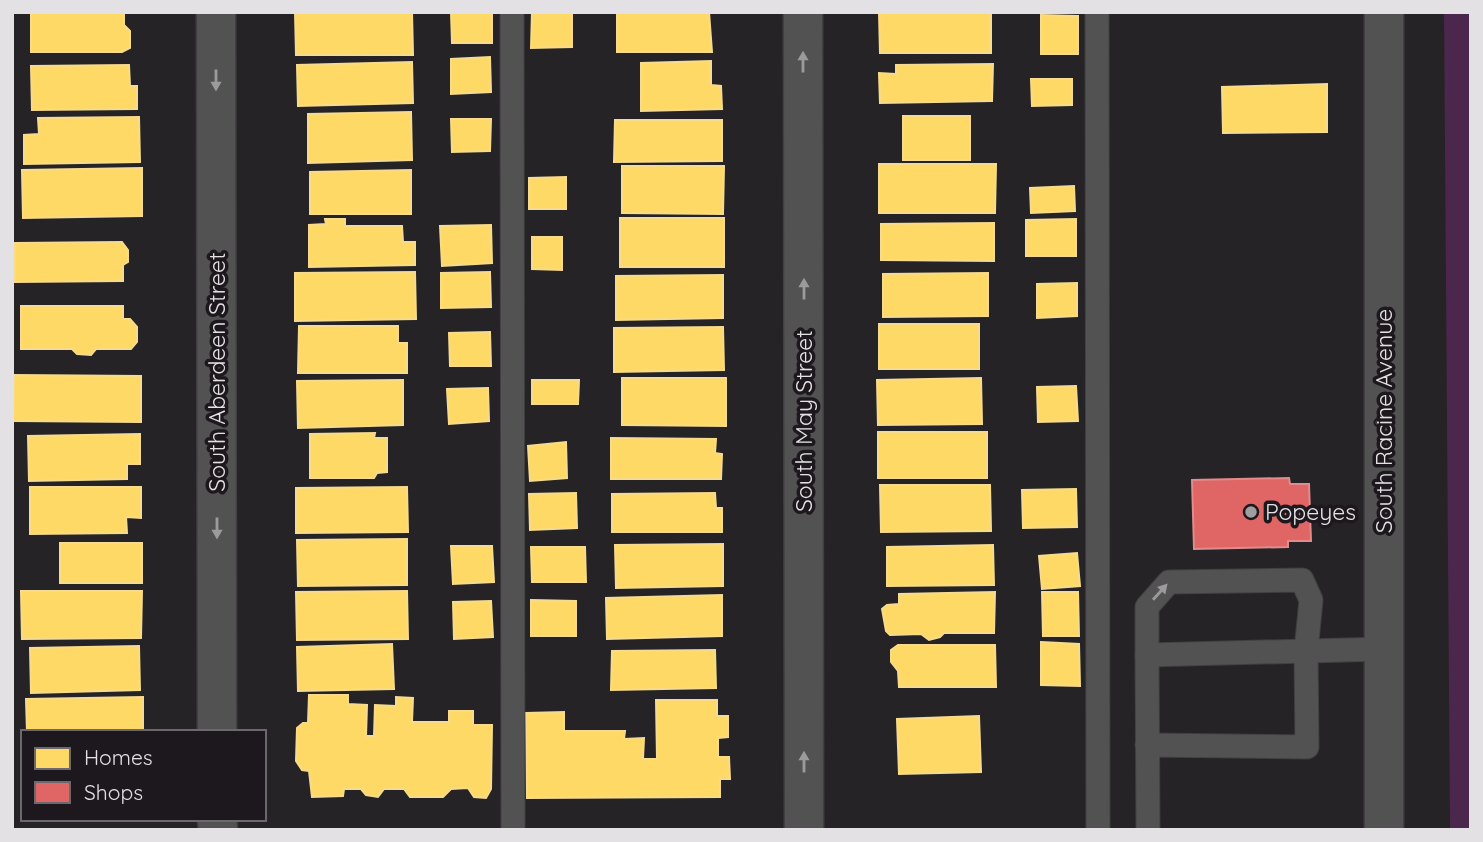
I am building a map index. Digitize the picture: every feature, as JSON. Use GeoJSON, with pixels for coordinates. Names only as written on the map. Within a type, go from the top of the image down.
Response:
{"type":"FeatureCollection","features":[{"type":"Feature","properties":{"kind":"street","name":"South Aberdeen Street"},"geometry":{"type":"LineString","coordinates":[[216,12],[217,730]]}},
{"type":"Feature","properties":{"kind":"street","name":"South May Street"},"geometry":{"type":"LineString","coordinates":[[803,12],[804,830]]}},
{"type":"Feature","properties":{"kind":"street","name":"South Racine Avenue"},"geometry":{"type":"LineString","coordinates":[[1384,12],[1384,830]]}},
{"type":"Feature","properties":{"kind":"lane"},"geometry":{"type":"LineString","coordinates":[[512,12],[513,830]]}},
{"type":"Feature","properties":{"kind":"lane"},"geometry":{"type":"LineString","coordinates":[[1097,12],[1098,830]]}},
{"type":"Feature","properties":{"kind":"lane"},"geometry":{"type":"LineString","coordinates":[[1147,745],[1307,747],[1306,651],[1311,600],[1302,580],[1169,582],[1147,607],[1147,745],[1148,830]]}},
{"type":"Feature","properties":{"kind":"lane"},"geometry":{"type":"LineString","coordinates":[[1147,655],[1384,649]]}},
{"type":"Feature","properties":{"kind":"shaded area"},"geometry":{"type":"Polygon","coordinates":[[[1444,12],[1471,12],[1471,830],[1450,830],[1444,12]]]}},
{"type":"Feature","properties":{"kind":"building: Homes"},"geometry":{"type":"Polygon","coordinates":[[[31,12],[124,12],[124,25],[130,31],[130,48],[122,52],[31,52],[31,12]]]}},
{"type":"Feature","properties":{"kind":"building: Homes"},"geometry":{"type":"Polygon","coordinates":[[[295,12],[412,12],[413,55],[296,55],[295,12]]]}},
{"type":"Feature","properties":{"kind":"building: Homes"},"geometry":{"type":"Polygon","coordinates":[[[451,12],[492,12],[492,43],[452,43],[451,12]]]}},
{"type":"Feature","properties":{"kind":"building: Homes"},"geometry":{"type":"Polygon","coordinates":[[[532,12],[572,12],[572,47],[531,48],[532,12]]]}},
{"type":"Feature","properties":{"kind":"building: Homes"},"geometry":{"type":"Polygon","coordinates":[[[617,12],[709,12],[712,52],[617,52],[617,12]]]}},
{"type":"Feature","properties":{"kind":"building: Homes"},"geometry":{"type":"Polygon","coordinates":[[[879,12],[991,12],[991,53],[880,53],[879,12]]]}},
{"type":"Feature","properties":{"kind":"building: Homes"},"geometry":{"type":"Polygon","coordinates":[[[1041,15],[1078,16],[1078,54],[1041,54],[1041,15]]]}},
{"type":"Feature","properties":{"kind":"building: Homes"},"geometry":{"type":"Polygon","coordinates":[[[490,57],[491,92],[451,94],[451,59],[490,57]]]}},
{"type":"Feature","properties":{"kind":"building: Homes"},"geometry":{"type":"Polygon","coordinates":[[[711,61],[711,85],[721,86],[722,109],[641,111],[641,63],[711,61]]]}},
{"type":"Feature","properties":{"kind":"building: Homes"},"geometry":{"type":"Polygon","coordinates":[[[412,62],[413,103],[298,106],[297,65],[412,62]]]}},
{"type":"Feature","properties":{"kind":"building: Homes"},"geometry":{"type":"Polygon","coordinates":[[[993,64],[992,101],[880,103],[879,73],[896,74],[896,65],[993,64]]]}},
{"type":"Feature","properties":{"kind":"building: Homes"},"geometry":{"type":"Polygon","coordinates":[[[129,65],[130,86],[137,86],[137,109],[32,110],[31,66],[129,65]]]}},
{"type":"Feature","properties":{"kind":"building: Homes"},"geometry":{"type":"Polygon","coordinates":[[[1031,79],[1072,79],[1072,105],[1032,106],[1031,79]]]}},
{"type":"Feature","properties":{"kind":"building: Homes"},"geometry":{"type":"Polygon","coordinates":[[[1327,84],[1327,132],[1223,133],[1222,87],[1327,84]]]}},
{"type":"Feature","properties":{"kind":"building: Homes"},"geometry":{"type":"Polygon","coordinates":[[[411,112],[412,160],[308,163],[308,114],[411,112]]]}},
{"type":"Feature","properties":{"kind":"building: Homes"},"geometry":{"type":"Polygon","coordinates":[[[903,116],[970,116],[970,160],[903,160],[903,116]]]}},
{"type":"Feature","properties":{"kind":"building: Homes"},"geometry":{"type":"Polygon","coordinates":[[[139,117],[140,162],[24,164],[24,135],[39,134],[38,118],[139,117]]]}},
{"type":"Feature","properties":{"kind":"building: Homes"},"geometry":{"type":"Polygon","coordinates":[[[451,119],[491,119],[490,151],[452,152],[451,119]]]}},
{"type":"Feature","properties":{"kind":"building: Homes"},"geometry":{"type":"Polygon","coordinates":[[[615,120],[722,120],[722,161],[614,162],[615,120]]]}},
{"type":"Feature","properties":{"kind":"building: Homes"},"geometry":{"type":"Polygon","coordinates":[[[879,164],[996,164],[995,213],[879,213],[879,164]]]}},
{"type":"Feature","properties":{"kind":"building: Homes"},"geometry":{"type":"Polygon","coordinates":[[[622,166],[724,166],[723,214],[622,213],[622,166]]]}},
{"type":"Feature","properties":{"kind":"building: Homes"},"geometry":{"type":"Polygon","coordinates":[[[142,168],[142,216],[23,218],[22,170],[142,168]]]}},
{"type":"Feature","properties":{"kind":"building: Homes"},"geometry":{"type":"Polygon","coordinates":[[[411,170],[411,214],[310,214],[310,172],[411,170]]]}},
{"type":"Feature","properties":{"kind":"building: Homes"},"geometry":{"type":"Polygon","coordinates":[[[566,177],[566,209],[529,209],[529,178],[566,177]]]}},
{"type":"Feature","properties":{"kind":"building: Homes"},"geometry":{"type":"Polygon","coordinates":[[[1074,186],[1075,211],[1031,213],[1030,188],[1074,186]]]}},
{"type":"Feature","properties":{"kind":"building: Homes"},"geometry":{"type":"Polygon","coordinates":[[[620,218],[724,218],[724,267],[620,267],[620,218]]]}},
{"type":"Feature","properties":{"kind":"building: Homes"},"geometry":{"type":"Polygon","coordinates":[[[325,219],[345,219],[345,226],[402,226],[403,242],[415,242],[415,265],[309,267],[309,225],[326,224],[325,219]]]}},
{"type":"Feature","properties":{"kind":"building: Homes"},"geometry":{"type":"Polygon","coordinates":[[[1076,219],[1076,256],[1026,256],[1026,220],[1076,219]]]}},
{"type":"Feature","properties":{"kind":"building: Homes"},"geometry":{"type":"Polygon","coordinates":[[[994,223],[994,261],[881,260],[881,224],[994,223]]]}},
{"type":"Feature","properties":{"kind":"building: Homes"},"geometry":{"type":"Polygon","coordinates":[[[491,225],[492,263],[442,266],[440,226],[491,225]]]}},
{"type":"Feature","properties":{"kind":"building: Homes"},"geometry":{"type":"Polygon","coordinates":[[[532,237],[562,237],[562,270],[532,269],[532,237]]]}},
{"type":"Feature","properties":{"kind":"building: Homes"},"geometry":{"type":"Polygon","coordinates":[[[122,242],[128,250],[128,262],[123,265],[123,281],[15,282],[15,243],[122,242]]]}},
{"type":"Feature","properties":{"kind":"building: Homes"},"geometry":{"type":"Polygon","coordinates":[[[415,272],[416,319],[295,321],[295,273],[415,272]]]}},
{"type":"Feature","properties":{"kind":"building: Homes"},"geometry":{"type":"Polygon","coordinates":[[[490,272],[491,307],[441,308],[441,273],[490,272]]]}},
{"type":"Feature","properties":{"kind":"building: Homes"},"geometry":{"type":"Polygon","coordinates":[[[988,273],[988,316],[883,317],[883,274],[988,273]]]}},
{"type":"Feature","properties":{"kind":"building: Homes"},"geometry":{"type":"Polygon","coordinates":[[[723,275],[723,318],[616,320],[616,276],[723,275]]]}},
{"type":"Feature","properties":{"kind":"building: Homes"},"geometry":{"type":"Polygon","coordinates":[[[1077,283],[1077,316],[1037,318],[1037,284],[1077,283]]]}},
{"type":"Feature","properties":{"kind":"building: Homes"},"geometry":{"type":"Polygon","coordinates":[[[21,306],[123,306],[123,319],[130,319],[137,327],[137,342],[131,349],[96,349],[91,355],[77,354],[72,349],[21,349],[21,306]]]}},
{"type":"Feature","properties":{"kind":"building: Homes"},"geometry":{"type":"Polygon","coordinates":[[[879,324],[979,324],[979,369],[879,369],[879,324]]]}},
{"type":"Feature","properties":{"kind":"building: Homes"},"geometry":{"type":"Polygon","coordinates":[[[299,326],[398,326],[398,343],[407,343],[407,373],[298,373],[299,326]]]}},
{"type":"Feature","properties":{"kind":"building: Homes"},"geometry":{"type":"Polygon","coordinates":[[[723,327],[724,370],[614,372],[614,328],[723,327]]]}},
{"type":"Feature","properties":{"kind":"building: Homes"},"geometry":{"type":"Polygon","coordinates":[[[490,332],[491,366],[450,366],[449,333],[490,332]]]}},
{"type":"Feature","properties":{"kind":"building: Homes"},"geometry":{"type":"Polygon","coordinates":[[[14,375],[141,376],[141,422],[13,421],[14,375]]]}},
{"type":"Feature","properties":{"kind":"building: Homes"},"geometry":{"type":"Polygon","coordinates":[[[622,378],[726,378],[726,426],[622,425],[622,378]]]}},
{"type":"Feature","properties":{"kind":"building: Homes"},"geometry":{"type":"Polygon","coordinates":[[[981,378],[982,424],[878,425],[877,380],[981,378]]]}},
{"type":"Feature","properties":{"kind":"building: Homes"},"geometry":{"type":"Polygon","coordinates":[[[403,380],[403,425],[298,428],[297,381],[403,380]]]}},
{"type":"Feature","properties":{"kind":"building: Homes"},"geometry":{"type":"Polygon","coordinates":[[[532,380],[579,380],[578,404],[532,404],[532,380]]]}},
{"type":"Feature","properties":{"kind":"building: Homes"},"geometry":{"type":"Polygon","coordinates":[[[1076,386],[1078,421],[1038,422],[1037,387],[1076,386]]]}},
{"type":"Feature","properties":{"kind":"building: Homes"},"geometry":{"type":"Polygon","coordinates":[[[488,388],[489,421],[449,424],[447,389],[488,388]]]}},
{"type":"Feature","properties":{"kind":"building: Homes"},"geometry":{"type":"Polygon","coordinates":[[[878,432],[987,432],[987,478],[878,478],[878,432]]]}},
{"type":"Feature","properties":{"kind":"building: Homes"},"geometry":{"type":"Polygon","coordinates":[[[375,433],[374,438],[387,438],[387,472],[377,473],[374,478],[310,478],[310,434],[375,433]]]}},
{"type":"Feature","properties":{"kind":"building: Homes"},"geometry":{"type":"Polygon","coordinates":[[[140,434],[140,464],[127,464],[127,479],[29,481],[28,436],[140,434]]]}},
{"type":"Feature","properties":{"kind":"building: Homes"},"geometry":{"type":"Polygon","coordinates":[[[611,438],[716,439],[715,453],[722,454],[721,479],[611,479],[611,438]]]}},
{"type":"Feature","properties":{"kind":"building: Homes"},"geometry":{"type":"Polygon","coordinates":[[[566,442],[567,478],[530,481],[528,446],[566,442]]]}},
{"type":"Feature","properties":{"kind":"building: Homes"},"geometry":{"type":"Polygon","coordinates":[[[880,485],[990,485],[991,531],[881,532],[880,485]]]}},
{"type":"Feature","properties":{"kind":"building: Homes"},"geometry":{"type":"Polygon","coordinates":[[[30,487],[141,487],[141,518],[126,517],[127,533],[30,534],[30,487]]]}},
{"type":"Feature","properties":{"kind":"building: Homes"},"geometry":{"type":"Polygon","coordinates":[[[407,487],[408,532],[296,533],[296,488],[407,487]]]}},
{"type":"Feature","properties":{"kind":"building: Homes"},"geometry":{"type":"Polygon","coordinates":[[[1076,489],[1077,527],[1023,528],[1022,490],[1076,489]]]}},
{"type":"Feature","properties":{"kind":"building: Homes"},"geometry":{"type":"Polygon","coordinates":[[[576,493],[577,528],[530,530],[529,494],[576,493]]]}},
{"type":"Feature","properties":{"kind":"building: Homes"},"geometry":{"type":"Polygon","coordinates":[[[715,493],[716,508],[722,508],[722,532],[612,532],[612,494],[715,493]]]}},
{"type":"Feature","properties":{"kind":"building: Homes"},"geometry":{"type":"Polygon","coordinates":[[[407,539],[407,585],[298,586],[297,540],[407,539]]]}},
{"type":"Feature","properties":{"kind":"building: Homes"},"geometry":{"type":"Polygon","coordinates":[[[60,543],[142,543],[142,583],[60,583],[60,543]]]}},
{"type":"Feature","properties":{"kind":"building: Homes"},"geometry":{"type":"Polygon","coordinates":[[[723,544],[723,586],[616,588],[615,545],[723,544]]]}},
{"type":"Feature","properties":{"kind":"building: Homes"},"geometry":{"type":"Polygon","coordinates":[[[993,545],[994,585],[887,586],[887,547],[993,545]]]}},
{"type":"Feature","properties":{"kind":"building: Homes"},"geometry":{"type":"Polygon","coordinates":[[[451,546],[492,546],[494,582],[453,584],[451,546]]]}},
{"type":"Feature","properties":{"kind":"building: Homes"},"geometry":{"type":"Polygon","coordinates":[[[531,547],[585,547],[586,582],[532,582],[531,547]]]}},
{"type":"Feature","properties":{"kind":"building: Homes"},"geometry":{"type":"Polygon","coordinates":[[[1077,553],[1080,586],[1042,589],[1039,556],[1077,553]]]}},
{"type":"Feature","properties":{"kind":"building: Homes"},"geometry":{"type":"Polygon","coordinates":[[[21,591],[142,591],[141,638],[22,639],[21,591]]]}},
{"type":"Feature","properties":{"kind":"building: Homes"},"geometry":{"type":"Polygon","coordinates":[[[407,591],[408,639],[297,640],[296,592],[407,591]]]}},
{"type":"Feature","properties":{"kind":"building: Homes"},"geometry":{"type":"Polygon","coordinates":[[[995,592],[994,633],[944,633],[929,640],[921,634],[890,635],[886,631],[882,609],[887,605],[899,604],[899,594],[995,592]]]}},
{"type":"Feature","properties":{"kind":"building: Homes"},"geometry":{"type":"Polygon","coordinates":[[[1042,592],[1078,592],[1079,636],[1043,636],[1042,592]]]}},
{"type":"Feature","properties":{"kind":"building: Homes"},"geometry":{"type":"Polygon","coordinates":[[[722,595],[722,636],[607,639],[606,598],[722,595]]]}},
{"type":"Feature","properties":{"kind":"building: Homes"},"geometry":{"type":"Polygon","coordinates":[[[531,600],[576,601],[576,636],[531,636],[531,600]]]}},
{"type":"Feature","properties":{"kind":"building: Homes"},"geometry":{"type":"Polygon","coordinates":[[[491,601],[493,637],[454,639],[453,602],[491,601]]]}},
{"type":"Feature","properties":{"kind":"building: Homes"},"geometry":{"type":"Polygon","coordinates":[[[1041,642],[1079,644],[1080,686],[1041,685],[1041,642]]]}},
{"type":"Feature","properties":{"kind":"building: Homes"},"geometry":{"type":"Polygon","coordinates":[[[392,644],[394,689],[298,691],[297,647],[392,644]]]}},
{"type":"Feature","properties":{"kind":"building: Homes"},"geometry":{"type":"Polygon","coordinates":[[[898,645],[995,645],[996,687],[899,687],[898,671],[891,662],[891,650],[898,645]]]}},
{"type":"Feature","properties":{"kind":"building: Homes"},"geometry":{"type":"Polygon","coordinates":[[[139,646],[140,690],[31,693],[30,648],[139,646]]]}},
{"type":"Feature","properties":{"kind":"building: Homes"},"geometry":{"type":"Polygon","coordinates":[[[715,650],[716,688],[611,690],[612,651],[715,650]]]}},
{"type":"Feature","properties":{"kind":"building: Homes"},"geometry":{"type":"Polygon","coordinates":[[[309,695],[348,695],[348,704],[367,705],[366,736],[374,736],[375,705],[396,706],[396,697],[413,698],[412,722],[449,722],[449,711],[473,711],[473,725],[492,725],[491,789],[486,798],[474,797],[468,788],[451,789],[443,797],[410,797],[404,789],[384,789],[378,797],[366,795],[361,789],[344,789],[343,796],[312,797],[309,771],[302,770],[296,761],[297,728],[308,723],[309,695]]]}},
{"type":"Feature","properties":{"kind":"building: Homes"},"geometry":{"type":"Polygon","coordinates":[[[143,697],[143,730],[27,730],[26,699],[143,697]]]}},
{"type":"Feature","properties":{"kind":"building: Homes"},"geometry":{"type":"Polygon","coordinates":[[[656,700],[717,700],[717,716],[728,716],[728,737],[718,738],[718,757],[729,757],[730,779],[720,779],[720,797],[527,798],[526,713],[564,712],[564,731],[625,731],[624,739],[644,738],[643,759],[657,759],[656,700]]]}},
{"type":"Feature","properties":{"kind":"building: Homes"},"geometry":{"type":"Polygon","coordinates":[[[979,716],[981,772],[899,774],[897,719],[979,716]]]}},
{"type":"Feature","properties":{"kind":"building: Shops","name":"Popeyes"},"geometry":{"type":"Polygon","coordinates":[[[1289,478],[1290,484],[1309,484],[1311,541],[1288,541],[1288,547],[1194,549],[1192,480],[1289,478]]]}},
{"type":"Feature","properties":{"kind":"place","name":"Popeyes"},"geometry":{"type":"Point","coordinates":[1251,512]}}]}
